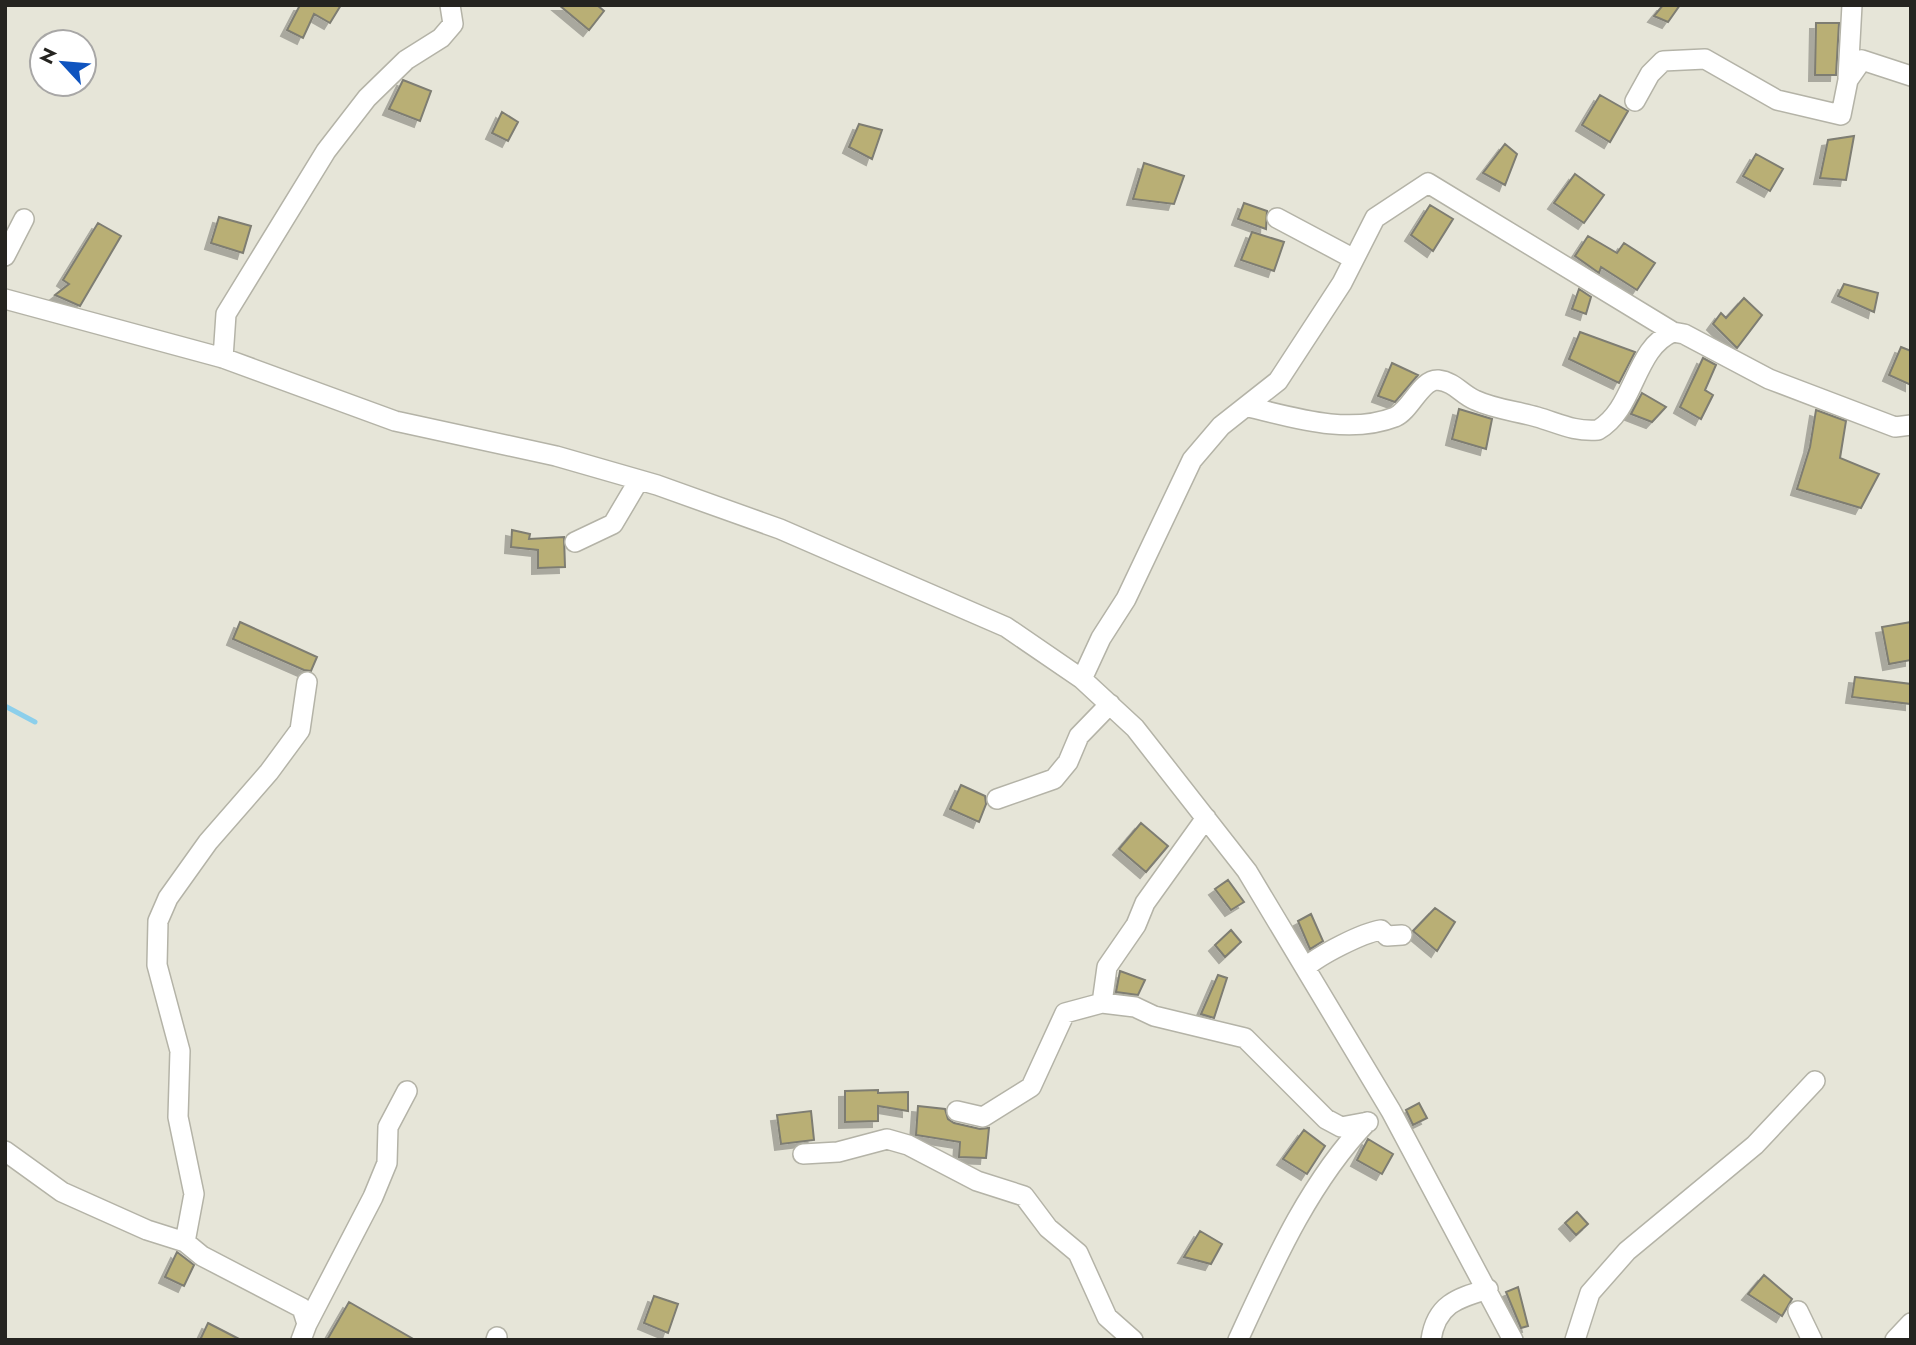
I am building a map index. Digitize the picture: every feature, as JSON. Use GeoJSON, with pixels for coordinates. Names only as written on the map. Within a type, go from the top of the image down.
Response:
{"type":"FeatureCollection","features":[{"type":"Feature","properties":{"kind":"street"},"geometry":{"type":"LineString","coordinates":[[223,358],[226,314],[326,150],[367,99],[407,60],[441,38],[453,24],[450,5]]}},
{"type":"Feature","properties":{"kind":"street"},"geometry":{"type":"LineString","coordinates":[[1635,101],[1650,74],[1663,61],[1705,59],[1777,100],[1840,115],[1848,80],[1852,5]]}},
{"type":"Feature","properties":{"kind":"street"},"geometry":{"type":"LineString","coordinates":[[1848,80],[1862,60],[1911,76]]}},
{"type":"Feature","properties":{"kind":"street"},"geometry":{"type":"LineString","coordinates":[[1082,679],[1101,638],[1126,599],[1192,460],[1221,426],[1249,407],[1278,381],[1305,343],[1376,218],[1428,183],[1673,332],[1684,334],[1769,379],[1895,428],[1911,425]]}},
{"type":"Feature","properties":{"kind":"street"},"geometry":{"type":"LineString","coordinates":[[1277,218],[1354,259]]}},
{"type":"Feature","properties":{"kind":"street"},"geometry":{"type":"LineString","coordinates":[[5,256],[24,219]]}},
{"type":"Feature","properties":{"kind":"street"},"geometry":{"type":"LineString","coordinates":[[5,299],[223,358],[395,421],[556,456],[639,480],[780,529],[1006,627],[1082,679],[1135,728],[1247,871],[1391,1111],[1513,1340]]}},
{"type":"Feature","properties":{"kind":"street"},"geometry":{"type":"LineString","coordinates":[[1249,407],[1345,426],[1375,422],[1397,416],[1426,385],[1440,380],[1458,386],[1471,399],[1482,403],[1539,417],[1565,428],[1598,430],[1615,417],[1655,344],[1673,332]]}},
{"type":"Feature","properties":{"kind":"street"},"geometry":{"type":"LineString","coordinates":[[575,542],[613,524],[639,480]]}},
{"type":"Feature","properties":{"kind":"street"},"geometry":{"type":"LineString","coordinates":[[186,1242],[194,1194],[178,1117],[180,1051],[157,965],[158,921],[168,898],[208,842],[269,772],[300,730],[307,681]]}},
{"type":"Feature","properties":{"kind":"street"},"geometry":{"type":"LineString","coordinates":[[997,799],[1054,779],[1068,762],[1079,736],[1110,704]]}},
{"type":"Feature","properties":{"kind":"street"},"geometry":{"type":"LineString","coordinates":[[1102,1003],[1107,967],[1136,925],[1145,902],[1206,818]]}},
{"type":"Feature","properties":{"kind":"street"},"geometry":{"type":"LineString","coordinates":[[1306,968],[1324,954],[1332,953],[1369,932],[1381,930],[1387,936],[1402,935]]}},
{"type":"Feature","properties":{"kind":"street"},"geometry":{"type":"LineString","coordinates":[[957,1111],[983,1117],[1031,1087],[1065,1013],[1102,1003],[1135,1007],[1154,1016],[1245,1038],[1326,1119],[1340,1127],[1368,1122],[1391,1111]]}},
{"type":"Feature","properties":{"kind":"street"},"geometry":{"type":"LineString","coordinates":[[1575,1340],[1590,1293],[1627,1251],[1755,1145],[1815,1081]]}},
{"type":"Feature","properties":{"kind":"street"},"geometry":{"type":"LineString","coordinates":[[304,1332],[373,1198],[387,1163],[388,1128],[407,1091]]}},
{"type":"Feature","properties":{"kind":"street"},"geometry":{"type":"LineString","coordinates":[[1238,1340],[1288,1236],[1349,1141],[1368,1122]]}},
{"type":"Feature","properties":{"kind":"street"},"geometry":{"type":"LineString","coordinates":[[803,1154],[838,1152],[887,1139],[908,1145],[977,1181],[1024,1196],[1048,1228],[1078,1253],[1107,1317],[1133,1340]]}},
{"type":"Feature","properties":{"kind":"street"},"geometry":{"type":"LineString","coordinates":[[5,1151],[62,1192],[147,1230],[186,1242],[202,1256],[302,1308],[304,1332]]}},
{"type":"Feature","properties":{"kind":"street"},"geometry":{"type":"LineString","coordinates":[[1431,1340],[1439,1316],[1455,1299],[1488,1289]]}},
{"type":"Feature","properties":{"kind":"street"},"geometry":{"type":"LineString","coordinates":[[1798,1311],[1812,1340]]}},
{"type":"Feature","properties":{"kind":"street"},"geometry":{"type":"LineString","coordinates":[[1895,1340],[1911,1323]]}},
{"type":"Feature","properties":{"kind":"building"},"geometry":{"type":"Polygon","coordinates":[[[300,5],[341,5],[330,23],[314,14],[303,38],[287,30],[300,5]]]}},
{"type":"Feature","properties":{"kind":"building"},"geometry":{"type":"Polygon","coordinates":[[[559,5],[597,5],[604,11],[589,30],[559,5]]]}},
{"type":"Feature","properties":{"kind":"building"},"geometry":{"type":"Polygon","coordinates":[[[1663,5],[1680,5],[1668,22],[1654,16],[1663,5]]]}},
{"type":"Feature","properties":{"kind":"building"},"geometry":{"type":"Polygon","coordinates":[[[1816,23],[1839,23],[1836,75],[1815,75],[1816,23]]]}},
{"type":"Feature","properties":{"kind":"building"},"geometry":{"type":"Polygon","coordinates":[[[403,80],[431,91],[420,121],[389,109],[403,80]]]}},
{"type":"Feature","properties":{"kind":"building"},"geometry":{"type":"Polygon","coordinates":[[[1600,95],[1628,111],[1610,142],[1582,125],[1600,95]]]}},
{"type":"Feature","properties":{"kind":"building"},"geometry":{"type":"Polygon","coordinates":[[[502,112],[518,122],[508,141],[492,133],[502,112]]]}},
{"type":"Feature","properties":{"kind":"building"},"geometry":{"type":"Polygon","coordinates":[[[859,124],[882,130],[872,159],[849,147],[859,124]]]}},
{"type":"Feature","properties":{"kind":"building"},"geometry":{"type":"Polygon","coordinates":[[[1854,136],[1846,180],[1820,178],[1828,140],[1854,136]]]}},
{"type":"Feature","properties":{"kind":"building"},"geometry":{"type":"Polygon","coordinates":[[[1505,144],[1517,154],[1505,185],[1483,173],[1505,144]]]}},
{"type":"Feature","properties":{"kind":"building"},"geometry":{"type":"Polygon","coordinates":[[[1756,154],[1783,169],[1770,191],[1743,176],[1756,154]]]}},
{"type":"Feature","properties":{"kind":"building"},"geometry":{"type":"Polygon","coordinates":[[[1144,163],[1184,176],[1174,204],[1133,199],[1144,163]]]}},
{"type":"Feature","properties":{"kind":"building"},"geometry":{"type":"Polygon","coordinates":[[[1575,174],[1604,195],[1584,223],[1554,203],[1575,174]]]}},
{"type":"Feature","properties":{"kind":"building"},"geometry":{"type":"Polygon","coordinates":[[[1244,203],[1267,211],[1266,229],[1238,219],[1244,203]]]}},
{"type":"Feature","properties":{"kind":"building"},"geometry":{"type":"Polygon","coordinates":[[[1430,205],[1453,219],[1433,251],[1411,235],[1430,205]]]}},
{"type":"Feature","properties":{"kind":"building"},"geometry":{"type":"Polygon","coordinates":[[[219,217],[251,226],[243,253],[211,243],[219,217]]]}},
{"type":"Feature","properties":{"kind":"building"},"geometry":{"type":"Polygon","coordinates":[[[98,223],[121,236],[80,306],[55,295],[69,284],[63,280],[98,223]]]}},
{"type":"Feature","properties":{"kind":"building"},"geometry":{"type":"Polygon","coordinates":[[[1252,232],[1284,242],[1274,271],[1241,260],[1252,232]]]}},
{"type":"Feature","properties":{"kind":"building"},"geometry":{"type":"Polygon","coordinates":[[[1588,236],[1617,253],[1624,243],[1655,263],[1637,290],[1601,267],[1599,273],[1575,256],[1588,236]]]}},
{"type":"Feature","properties":{"kind":"building"},"geometry":{"type":"Polygon","coordinates":[[[1844,284],[1878,293],[1874,312],[1838,296],[1844,284]]]}},
{"type":"Feature","properties":{"kind":"building"},"geometry":{"type":"Polygon","coordinates":[[[1579,289],[1591,297],[1586,314],[1572,309],[1579,289]]]}},
{"type":"Feature","properties":{"kind":"building"},"geometry":{"type":"Polygon","coordinates":[[[1744,298],[1762,315],[1737,348],[1713,324],[1721,313],[1726,318],[1744,298]]]}},
{"type":"Feature","properties":{"kind":"building"},"geometry":{"type":"Polygon","coordinates":[[[1580,332],[1635,352],[1619,383],[1569,359],[1580,332]]]}},
{"type":"Feature","properties":{"kind":"building"},"geometry":{"type":"Polygon","coordinates":[[[1901,347],[1911,351],[1911,385],[1889,375],[1901,347]]]}},
{"type":"Feature","properties":{"kind":"building"},"geometry":{"type":"Polygon","coordinates":[[[1703,358],[1716,365],[1705,390],[1713,395],[1701,419],[1680,407],[1703,358]]]}},
{"type":"Feature","properties":{"kind":"building"},"geometry":{"type":"Polygon","coordinates":[[[1392,363],[1418,375],[1395,402],[1378,396],[1392,363]]]}},
{"type":"Feature","properties":{"kind":"building"},"geometry":{"type":"Polygon","coordinates":[[[1642,393],[1666,407],[1652,422],[1631,414],[1642,393]]]}},
{"type":"Feature","properties":{"kind":"building"},"geometry":{"type":"Polygon","coordinates":[[[1459,409],[1492,419],[1486,449],[1452,439],[1459,409]]]}},
{"type":"Feature","properties":{"kind":"building"},"geometry":{"type":"Polygon","coordinates":[[[1816,410],[1846,421],[1840,458],[1879,474],[1861,508],[1797,489],[1810,447],[1816,410]]]}},
{"type":"Feature","properties":{"kind":"building"},"geometry":{"type":"Polygon","coordinates":[[[512,530],[530,534],[529,539],[564,537],[565,567],[538,568],[538,550],[511,547],[512,530]]]}},
{"type":"Feature","properties":{"kind":"building"},"geometry":{"type":"Polygon","coordinates":[[[240,622],[317,657],[311,671],[233,639],[240,622]]]}},
{"type":"Feature","properties":{"kind":"building"},"geometry":{"type":"Polygon","coordinates":[[[1911,622],[1911,660],[1889,664],[1882,627],[1911,622]]]}},
{"type":"Feature","properties":{"kind":"building"},"geometry":{"type":"Polygon","coordinates":[[[1855,677],[1911,684],[1911,704],[1852,697],[1855,677]]]}},
{"type":"Feature","properties":{"kind":"building"},"geometry":{"type":"Polygon","coordinates":[[[961,785],[985,796],[986,804],[979,822],[950,809],[961,785]]]}},
{"type":"Feature","properties":{"kind":"building"},"geometry":{"type":"Polygon","coordinates":[[[1141,823],[1168,846],[1146,872],[1119,849],[1141,823]]]}},
{"type":"Feature","properties":{"kind":"building"},"geometry":{"type":"Polygon","coordinates":[[[1228,880],[1244,902],[1231,910],[1215,889],[1228,880]]]}},
{"type":"Feature","properties":{"kind":"building"},"geometry":{"type":"Polygon","coordinates":[[[1435,908],[1455,922],[1437,951],[1413,931],[1435,908]]]}},
{"type":"Feature","properties":{"kind":"building"},"geometry":{"type":"Polygon","coordinates":[[[1311,914],[1323,941],[1310,949],[1298,921],[1311,914]]]}},
{"type":"Feature","properties":{"kind":"building"},"geometry":{"type":"Polygon","coordinates":[[[1231,930],[1241,942],[1225,957],[1215,945],[1231,930]]]}},
{"type":"Feature","properties":{"kind":"building"},"geometry":{"type":"Polygon","coordinates":[[[1120,971],[1145,980],[1138,995],[1116,992],[1120,971]]]}},
{"type":"Feature","properties":{"kind":"building"},"geometry":{"type":"Polygon","coordinates":[[[1218,975],[1227,978],[1214,1018],[1201,1014],[1218,975]]]}},
{"type":"Feature","properties":{"kind":"building"},"geometry":{"type":"Polygon","coordinates":[[[878,1090],[878,1093],[908,1092],[908,1111],[878,1106],[878,1121],[845,1122],[845,1091],[878,1090]]]}},
{"type":"Feature","properties":{"kind":"building"},"geometry":{"type":"Polygon","coordinates":[[[1419,1103],[1427,1118],[1413,1125],[1406,1110],[1419,1103]]]}},
{"type":"Feature","properties":{"kind":"building"},"geometry":{"type":"Polygon","coordinates":[[[918,1106],[945,1109],[948,1119],[954,1123],[980,1129],[989,1128],[986,1158],[959,1157],[960,1142],[916,1135],[918,1106]]]}},
{"type":"Feature","properties":{"kind":"building"},"geometry":{"type":"Polygon","coordinates":[[[811,1111],[814,1140],[781,1144],[777,1115],[811,1111]]]}},
{"type":"Feature","properties":{"kind":"building"},"geometry":{"type":"Polygon","coordinates":[[[1304,1130],[1325,1146],[1307,1174],[1283,1159],[1304,1130]]]}},
{"type":"Feature","properties":{"kind":"building"},"geometry":{"type":"Polygon","coordinates":[[[1368,1139],[1393,1154],[1382,1174],[1357,1160],[1368,1139]]]}},
{"type":"Feature","properties":{"kind":"building"},"geometry":{"type":"Polygon","coordinates":[[[1577,1212],[1588,1224],[1576,1235],[1565,1223],[1577,1212]]]}},
{"type":"Feature","properties":{"kind":"building"},"geometry":{"type":"Polygon","coordinates":[[[1200,1231],[1222,1244],[1211,1264],[1184,1257],[1200,1231]]]}},
{"type":"Feature","properties":{"kind":"building"},"geometry":{"type":"Polygon","coordinates":[[[177,1252],[194,1265],[184,1286],[165,1277],[177,1252]]]}},
{"type":"Feature","properties":{"kind":"building"},"geometry":{"type":"Polygon","coordinates":[[[1764,1275],[1792,1299],[1782,1316],[1748,1294],[1764,1275]]]}},
{"type":"Feature","properties":{"kind":"building"},"geometry":{"type":"Polygon","coordinates":[[[1518,1287],[1528,1326],[1521,1328],[1506,1292],[1518,1287]]]}},
{"type":"Feature","properties":{"kind":"building"},"geometry":{"type":"Polygon","coordinates":[[[654,1296],[678,1304],[668,1333],[644,1323],[654,1296]]]}},
{"type":"Feature","properties":{"kind":"building"},"geometry":{"type":"Polygon","coordinates":[[[349,1302],[415,1340],[327,1340],[349,1302]]]}},
{"type":"Feature","properties":{"kind":"building"},"geometry":{"type":"Polygon","coordinates":[[[208,1323],[241,1340],[200,1340],[208,1323]]]}},
{"type":"Feature","properties":{"kind":"waterway"},"geometry":{"type":"LineString","coordinates":[[5,706],[35,722]]}}]}
